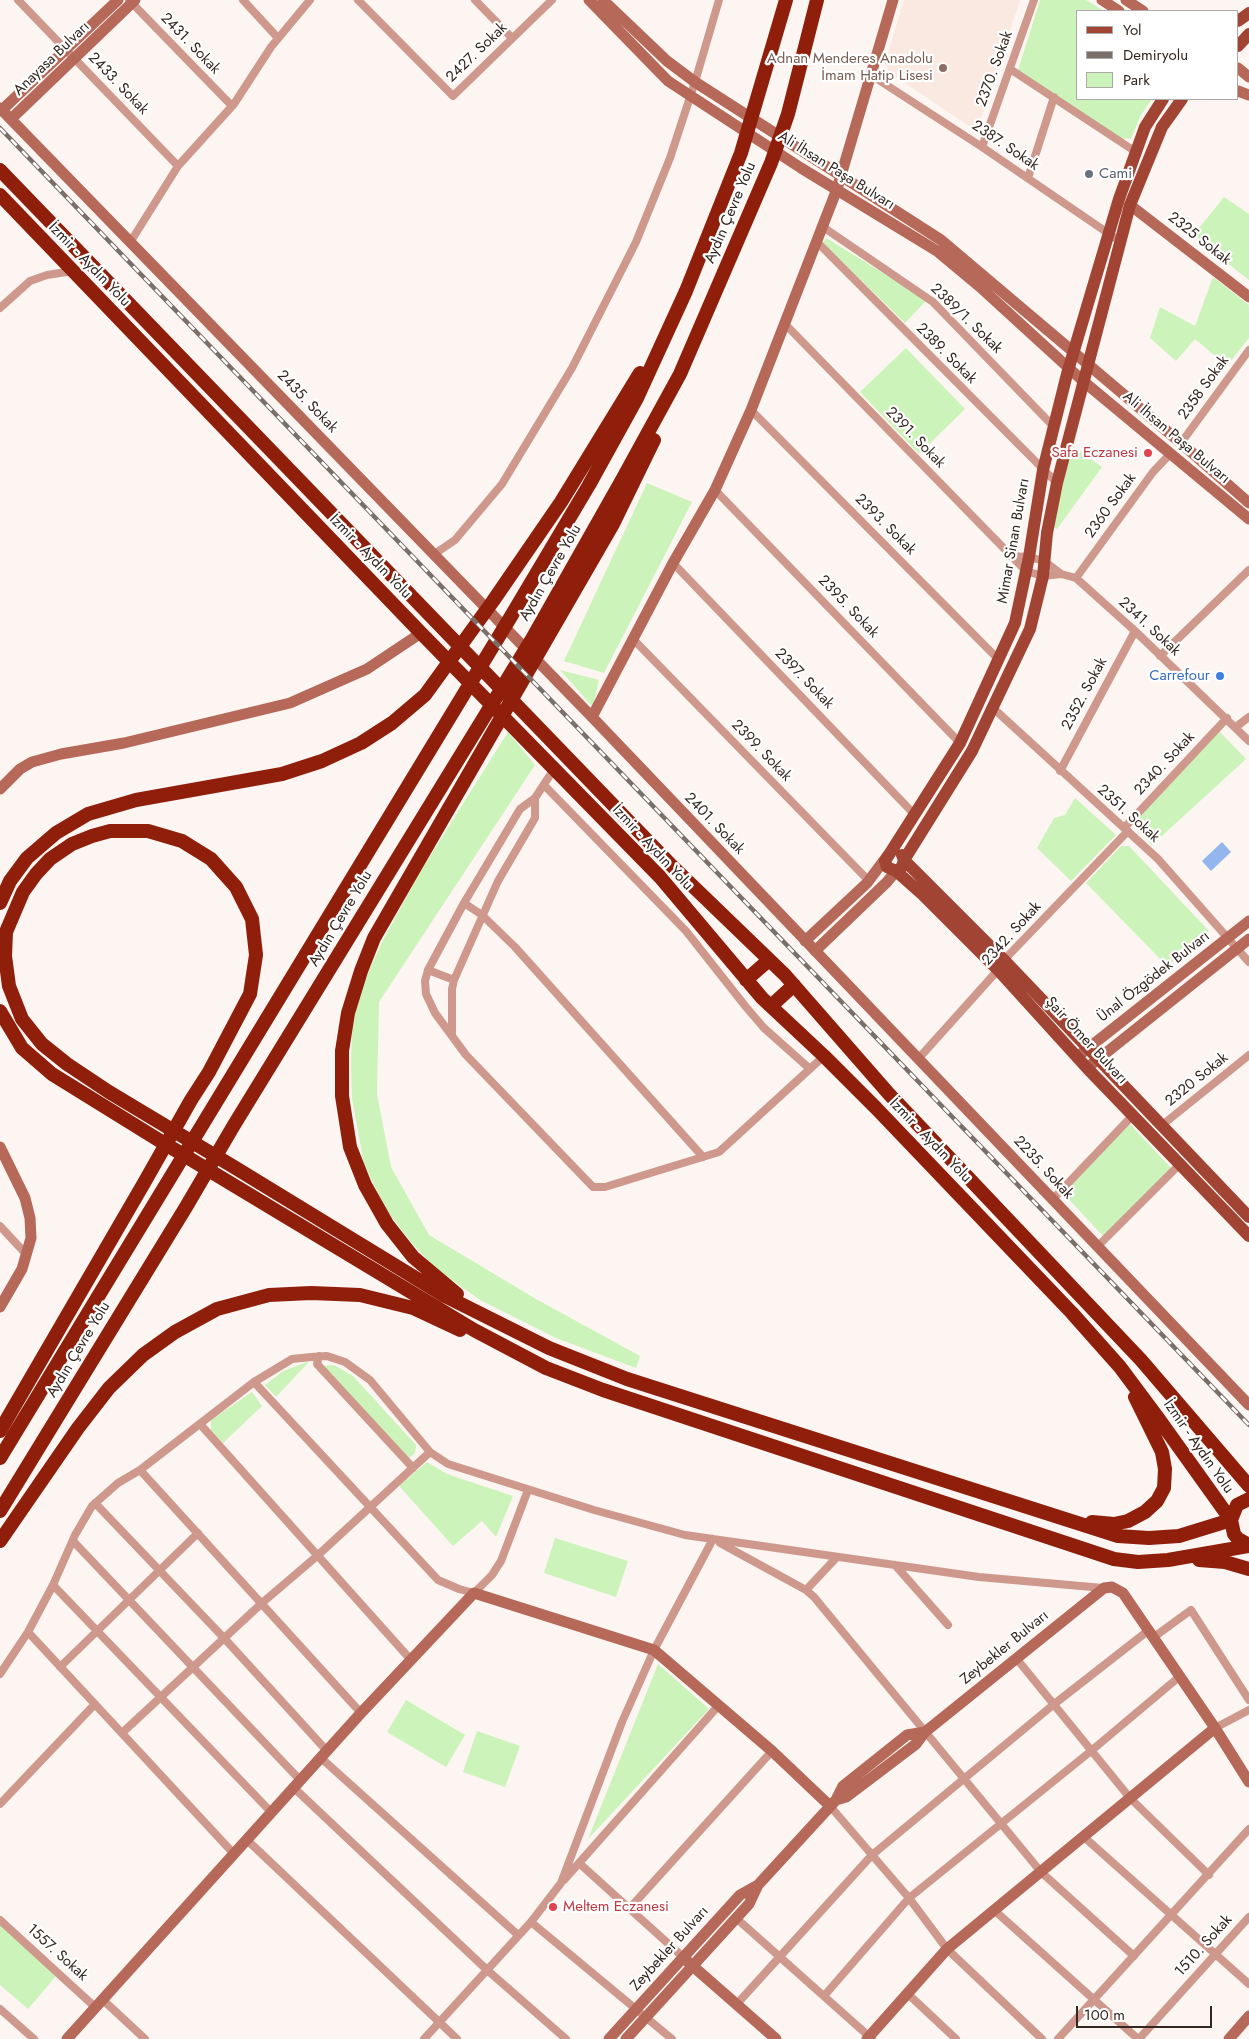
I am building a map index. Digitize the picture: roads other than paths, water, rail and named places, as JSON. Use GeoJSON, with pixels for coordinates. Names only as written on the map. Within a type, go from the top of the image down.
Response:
{"type":"FeatureCollection","features":[{"type":"Feature","properties":{"kind":"highway","name":"Aydın Çevre Yolu"},"geometry":{"type":"LineString","coordinates":[[0,1458],[510,618],[589,485],[637,398],[671,324],[741,153],[786,0]]}},
{"type":"Feature","properties":{"kind":"highway","name":"Aydın Çevre Yolu"},"geometry":{"type":"LineString","coordinates":[[0,1511],[234,1125],[486,716],[537,643],[589,541],[680,374],[771,162],[788,114],[817,0]]}},
{"type":"Feature","properties":{"kind":"highway","name":"İzmir - Aydın Yolu"},"geometry":{"type":"LineString","coordinates":[[0,170],[673,867],[794,985],[889,1094],[1141,1360],[1249,1486]]}},
{"type":"Feature","properties":{"kind":"highway","name":"İzmir - Aydın Yolu"},"geometry":{"type":"LineString","coordinates":[[0,195],[420,633],[660,877],[746,980],[824,1056],[1072,1313],[1120,1367],[1230,1520],[1234,1534],[1249,1546]]}},
{"type":"Feature","properties":{"kind":"highway"},"geometry":{"type":"LineString","coordinates":[[0,903],[10,882],[27,858],[56,832],[88,814],[136,800],[282,774],[322,761],[361,743],[392,723],[425,695],[493,601],[560,502],[671,324]]}},
{"type":"Feature","properties":{"kind":"highway"},"geometry":{"type":"LineString","coordinates":[[498,1324],[446,1286],[413,1257],[388,1224],[366,1184],[350,1147],[342,1096],[342,1052],[348,1012],[371,946],[494,728],[537,643]]}},
{"type":"Feature","properties":{"kind":"highway"},"geometry":{"type":"LineString","coordinates":[[0,1431],[144,1183],[191,1100],[209,1072],[250,994],[256,955],[252,919],[236,887],[211,859],[182,841],[148,831],[128,830],[92,836],[72,844],[50,859],[23,892],[6,932],[5,956],[9,986],[22,1019],[42,1044],[67,1064],[109,1092],[445,1296],[549,1348],[627,1378],[1118,1536],[1149,1538],[1179,1536],[1230,1520],[1237,1505],[1249,1499]]}},
{"type":"Feature","properties":{"kind":"highway"},"geometry":{"type":"LineString","coordinates":[[746,980],[769,960]]}},
{"type":"Feature","properties":{"kind":"highway"},"geometry":{"type":"LineString","coordinates":[[771,1006],[794,985]]}},
{"type":"Feature","properties":{"kind":"highway"},"geometry":{"type":"LineString","coordinates":[[0,1011],[22,1048],[52,1074],[474,1330],[546,1368]]}},
{"type":"Feature","properties":{"kind":"highway"},"geometry":{"type":"LineString","coordinates":[[0,1541],[78,1428],[109,1388],[151,1349],[175,1332],[217,1309],[269,1295],[311,1293],[360,1295],[412,1308],[546,1368],[603,1390],[1114,1559],[1138,1562],[1168,1560],[1225,1562],[1249,1569]]}},
{"type":"Feature","properties":{"kind":"highway"},"geometry":{"type":"LineString","coordinates":[[1059,1518],[1114,1524],[1145,1512],[1157,1501],[1164,1488],[1166,1469],[1162,1452],[1120,1367]]}},
{"type":"Feature","properties":{"kind":"highway"},"geometry":{"type":"LineString","coordinates":[[1168,1560],[1249,1546]]}},
{"type":"Feature","properties":{"kind":"main road"},"geometry":{"type":"LineString","coordinates":[[1239,45],[1249,34]]}},
{"type":"Feature","properties":{"kind":"main road","name":"Mimar Sinan Bulvarı"},"geometry":{"type":"LineString","coordinates":[[888,855],[960,743],[1015,623],[1029,557],[1043,470],[1069,368],[1108,232],[1144,127],[1161,100]]}},
{"type":"Feature","properties":{"kind":"main road","name":"Mimar Sinan Bulvarı"},"geometry":{"type":"LineString","coordinates":[[904,860],[972,751],[1030,629],[1043,576],[1047,534],[1057,483],[1130,205],[1162,127],[1181,100]]}},
{"type":"Feature","properties":{"kind":"main road","name":"Şair Ömer Bulvarı"},"geometry":{"type":"LineString","coordinates":[[1249,1217],[1088,1048],[1001,965],[896,871],[890,869],[886,864],[888,855],[893,852],[899,853],[1001,965],[1087,1068],[1249,1236]]}},
{"type":"Feature","properties":{"kind":"main road"},"geometry":{"type":"LineString","coordinates":[[896,871],[902,867],[904,860]]}},
{"type":"Feature","properties":{"kind":"street","name":"2433. Sokak"},"geometry":{"type":"LineString","coordinates":[[18,0],[178,166]]}},
{"type":"Feature","properties":{"kind":"street","name":"Anayasa Bulvarı"},"geometry":{"type":"LineString","coordinates":[[1,109],[67,50],[118,0]]}},
{"type":"Feature","properties":{"kind":"street"},"geometry":{"type":"LineString","coordinates":[[243,0],[278,38]]}},
{"type":"Feature","properties":{"kind":"street"},"geometry":{"type":"LineString","coordinates":[[131,241],[178,166],[232,106],[278,38],[310,0]]}},
{"type":"Feature","properties":{"kind":"street","name":"2427. Sokak"},"geometry":{"type":"LineString","coordinates":[[358,0],[452,96],[552,0]]}},
{"type":"Feature","properties":{"kind":"street"},"geometry":{"type":"LineString","coordinates":[[475,0],[512,38]]}},
{"type":"Feature","properties":{"kind":"street","name":"Ali İhsan Paşa Bulvarı"},"geometry":{"type":"LineString","coordinates":[[589,0],[668,81],[937,251],[979,286],[1083,381],[1247,514]]}},
{"type":"Feature","properties":{"kind":"street","name":"Ali İhsan Paşa Bulvarı"},"geometry":{"type":"LineString","coordinates":[[604,0],[667,61],[695,82],[941,240],[1181,442],[1249,503]]}},
{"type":"Feature","properties":{"kind":"street"},"geometry":{"type":"LineString","coordinates":[[433,555],[455,540],[502,484],[572,368],[636,242],[670,158],[719,0]]}},
{"type":"Feature","properties":{"kind":"street"},"geometry":{"type":"LineString","coordinates":[[592,717],[673,563],[715,490],[751,410],[837,189],[894,0]]}},
{"type":"Feature","properties":{"kind":"street","name":"2370. Sokak"},"geometry":{"type":"LineString","coordinates":[[982,147],[1034,0]]}},
{"type":"Feature","properties":{"kind":"street"},"geometry":{"type":"LineString","coordinates":[[1102,0],[1117,10]]}},
{"type":"Feature","properties":{"kind":"street"},"geometry":{"type":"LineString","coordinates":[[1126,0],[1141,10]]}},
{"type":"Feature","properties":{"kind":"street","name":"Anayasa Bulvarı"},"geometry":{"type":"LineString","coordinates":[[11,119],[75,59],[132,1]]}},
{"type":"Feature","properties":{"kind":"street","name":"2431. Sokak"},"geometry":{"type":"LineString","coordinates":[[132,1],[232,106]]}},
{"type":"Feature","properties":{"kind":"street"},"geometry":{"type":"LineString","coordinates":[[1010,69],[1136,152]]}},
{"type":"Feature","properties":{"kind":"street"},"geometry":{"type":"LineString","coordinates":[[1239,69],[1249,77]]}},
{"type":"Feature","properties":{"kind":"street","name":"2387. Sokak"},"geometry":{"type":"LineString","coordinates":[[871,75],[982,147],[1121,242]]}},
{"type":"Feature","properties":{"kind":"street"},"geometry":{"type":"LineString","coordinates":[[1028,178],[1054,97]]}},
{"type":"Feature","properties":{"kind":"street","name":"2435. Sokak"},"geometry":{"type":"LineString","coordinates":[[1,109],[592,717]]}},
{"type":"Feature","properties":{"kind":"street","name":"2325 Sokak"},"geometry":{"type":"LineString","coordinates":[[1130,205],[1249,297]]}},
{"type":"Feature","properties":{"kind":"street","name":"2389/1. Sokak"},"geometry":{"type":"LineString","coordinates":[[823,227],[933,302],[1054,427]]}},
{"type":"Feature","properties":{"kind":"street","name":"2389. Sokak"},"geometry":{"type":"LineString","coordinates":[[817,242],[1057,483]]}},
{"type":"Feature","properties":{"kind":"street"},"geometry":{"type":"LineString","coordinates":[[0,308],[30,281],[47,275],[73,271]]}},
{"type":"Feature","properties":{"kind":"street","name":"2391. Sokak"},"geometry":{"type":"LineString","coordinates":[[784,324],[1026,572]]}},
{"type":"Feature","properties":{"kind":"street","name":"2358 Sokak"},"geometry":{"type":"LineString","coordinates":[[1181,442],[1249,350]]}},
{"type":"Feature","properties":{"kind":"street","name":"2393. Sokak"},"geometry":{"type":"LineString","coordinates":[[751,410],[998,660]]}},
{"type":"Feature","properties":{"kind":"street"},"geometry":{"type":"LineString","coordinates":[[1171,453],[1181,442]]}},
{"type":"Feature","properties":{"kind":"street","name":"2360 Sokak"},"geometry":{"type":"LineString","coordinates":[[1076,578],[1153,472],[1171,453]]}},
{"type":"Feature","properties":{"kind":"street","name":"2395. Sokak"},"geometry":{"type":"LineString","coordinates":[[715,490],[960,743]]}},
{"type":"Feature","properties":{"kind":"street"},"geometry":{"type":"LineString","coordinates":[[1009,556],[1029,557],[1044,561],[1061,574]]}},
{"type":"Feature","properties":{"kind":"street","name":"2397. Sokak"},"geometry":{"type":"LineString","coordinates":[[673,563],[914,814]]}},
{"type":"Feature","properties":{"kind":"street"},"geometry":{"type":"LineString","coordinates":[[1160,656],[1249,570]]}},
{"type":"Feature","properties":{"kind":"street","name":"2341. Sokak"},"geometry":{"type":"LineString","coordinates":[[1026,572],[1043,576],[1061,574],[1076,578],[1135,631],[1249,741]]}},
{"type":"Feature","properties":{"kind":"street","name":"2352. Sokak"},"geometry":{"type":"LineString","coordinates":[[1060,771],[1135,631]]}},
{"type":"Feature","properties":{"kind":"street"},"geometry":{"type":"LineString","coordinates":[[0,789],[20,769],[32,762],[290,703],[367,669],[420,633]]}},
{"type":"Feature","properties":{"kind":"street","name":"2399. Sokak"},"geometry":{"type":"LineString","coordinates":[[633,639],[868,881]]}},
{"type":"Feature","properties":{"kind":"street"},"geometry":{"type":"LineString","coordinates":[[980,701],[993,708]]}},
{"type":"Feature","properties":{"kind":"street","name":"2351. Sokak"},"geometry":{"type":"LineString","coordinates":[[993,708],[1158,859],[1249,962]]}},
{"type":"Feature","properties":{"kind":"street","name":"2401. Sokak"},"geometry":{"type":"LineString","coordinates":[[592,717],[815,951]]}},
{"type":"Feature","properties":{"kind":"street"},"geometry":{"type":"LineString","coordinates":[[1236,727],[1249,717]]}},
{"type":"Feature","properties":{"kind":"street","name":"2340. Sokak"},"geometry":{"type":"LineString","coordinates":[[1126,829],[1227,718]]}},
{"type":"Feature","properties":{"kind":"street"},"geometry":{"type":"LineString","coordinates":[[960,743],[972,751]]}},
{"type":"Feature","properties":{"kind":"street"},"geometry":{"type":"LineString","coordinates":[[554,769],[535,798],[520,809],[464,903],[428,970],[425,981],[426,994],[435,1013],[466,1055],[593,1187],[605,1188],[719,1152],[824,1056]]}},
{"type":"Feature","properties":{"kind":"street"},"geometry":{"type":"LineString","coordinates":[[544,785],[686,931],[764,1028],[810,1070]]}},
{"type":"Feature","properties":{"kind":"street"},"geometry":{"type":"LineString","coordinates":[[452,1037],[452,989],[454,980],[498,881],[535,818],[535,798]]}},
{"type":"Feature","properties":{"kind":"street","name":"2342. Sokak"},"geometry":{"type":"LineString","coordinates":[[918,1058],[1126,829]]}},
{"type":"Feature","properties":{"kind":"street","name":"Mimar Sinan Bulvarı"},"geometry":{"type":"LineString","coordinates":[[805,941],[868,881],[888,855]]}},
{"type":"Feature","properties":{"kind":"street"},"geometry":{"type":"LineString","coordinates":[[815,951],[887,882],[896,871]]}},
{"type":"Feature","properties":{"kind":"street"},"geometry":{"type":"LineString","coordinates":[[464,903],[482,915],[514,947],[703,1157]]}},
{"type":"Feature","properties":{"kind":"street","name":"Ünal Özgödek Bulvarı"},"geometry":{"type":"LineString","coordinates":[[1077,1057],[1249,921]]}},
{"type":"Feature","properties":{"kind":"street","name":"Ünal Özgödek Bulvarı"},"geometry":{"type":"LineString","coordinates":[[1087,1068],[1097,1058],[1249,939]]}},
{"type":"Feature","properties":{"kind":"street","name":"2235. Sokak"},"geometry":{"type":"LineString","coordinates":[[815,951],[1096,1247],[1249,1404]]}},
{"type":"Feature","properties":{"kind":"street"},"geometry":{"type":"LineString","coordinates":[[428,970],[454,980]]}},
{"type":"Feature","properties":{"kind":"street","name":"2320 Sokak"},"geometry":{"type":"LineString","coordinates":[[1162,1126],[1249,1055]]}},
{"type":"Feature","properties":{"kind":"street"},"geometry":{"type":"LineString","coordinates":[[1052,1200],[1133,1115]]}},
{"type":"Feature","properties":{"kind":"street"},"geometry":{"type":"LineString","coordinates":[[0,1147],[25,1198],[30,1218],[31,1238],[22,1269],[0,1307]]}},
{"type":"Feature","properties":{"kind":"street"},"geometry":{"type":"LineString","coordinates":[[1096,1247],[1180,1164]]}},
{"type":"Feature","properties":{"kind":"street"},"geometry":{"type":"LineString","coordinates":[[0,1226],[26,1254]]}},
{"type":"Feature","properties":{"kind":"street"},"geometry":{"type":"LineString","coordinates":[[319,1356],[317,1364],[413,1468]]}},
{"type":"Feature","properties":{"kind":"street"},"geometry":{"type":"LineString","coordinates":[[0,1674],[28,1632],[54,1585],[73,1541],[95,1503],[118,1483],[140,1470],[254,1382],[292,1360],[328,1356],[345,1362],[370,1380],[430,1452],[448,1464],[528,1490],[685,1535],[979,1577],[1104,1588],[1112,1587],[1123,1594],[1215,1728],[1249,1782]]}},
{"type":"Feature","properties":{"kind":"street"},"geometry":{"type":"LineString","coordinates":[[254,1382],[438,1580],[474,1594],[654,1650],[833,1803],[947,1949],[1042,2039]]}},
{"type":"Feature","properties":{"kind":"street"},"geometry":{"type":"LineString","coordinates":[[200,1424],[411,1660]]}},
{"type":"Feature","properties":{"kind":"street"},"geometry":{"type":"LineString","coordinates":[[122,1733],[262,1603],[317,1556],[430,1452]]}},
{"type":"Feature","properties":{"kind":"street"},"geometry":{"type":"LineString","coordinates":[[140,1470],[361,1713]]}},
{"type":"Feature","properties":{"kind":"street"},"geometry":{"type":"LineString","coordinates":[[67,2039],[361,1713],[492,1575],[501,1561],[528,1490]]}},
{"type":"Feature","properties":{"kind":"street"},"geometry":{"type":"LineString","coordinates":[[95,1503],[224,1638],[324,1754],[518,1935]]}},
{"type":"Feature","properties":{"kind":"street"},"geometry":{"type":"LineString","coordinates":[[60,1667],[198,1533]]}},
{"type":"Feature","properties":{"kind":"street"},"geometry":{"type":"LineString","coordinates":[[713,1539],[806,1590],[814,1597],[1041,1872],[1134,1956]]}},
{"type":"Feature","properties":{"kind":"street"},"geometry":{"type":"LineString","coordinates":[[561,1883],[622,1722],[654,1650],[713,1539]]}},
{"type":"Feature","properties":{"kind":"street"},"geometry":{"type":"LineString","coordinates":[[73,1541],[193,1667],[297,1783],[486,1969],[566,2039]]}},
{"type":"Feature","properties":{"kind":"street"},"geometry":{"type":"LineString","coordinates":[[806,1590],[837,1557]]}},
{"type":"Feature","properties":{"kind":"street"},"geometry":{"type":"LineString","coordinates":[[895,1565],[948,1625]]}},
{"type":"Feature","properties":{"kind":"street"},"geometry":{"type":"LineString","coordinates":[[54,1585],[271,1812]]}},
{"type":"Feature","properties":{"kind":"street","name":"Zeybekler Bulvarı"},"geometry":{"type":"LineString","coordinates":[[626,2039],[749,1904],[758,1885],[833,1803],[846,1797],[916,1744],[926,1732],[1104,1588]]}},
{"type":"Feature","properties":{"kind":"street"},"geometry":{"type":"LineString","coordinates":[[736,2005],[872,1855],[1053,1705],[1151,1634],[1191,1610],[1249,1700]]}},
{"type":"Feature","properties":{"kind":"street"},"geometry":{"type":"LineString","coordinates":[[28,1632],[234,1854]]}},
{"type":"Feature","properties":{"kind":"street"},"geometry":{"type":"LineString","coordinates":[[1016,1658],[1130,1798],[1210,1875]]}},
{"type":"Feature","properties":{"kind":"street"},"geometry":{"type":"LineString","coordinates":[[824,1996],[909,1898],[1091,1752],[1179,1677]]}},
{"type":"Feature","properties":{"kind":"street"},"geometry":{"type":"LineString","coordinates":[[0,1804],[95,1704]]}},
{"type":"Feature","properties":{"kind":"street"},"geometry":{"type":"LineString","coordinates":[[424,2039],[486,1969],[532,1922],[561,1883],[719,1706]]}},
{"type":"Feature","properties":{"kind":"street"},"geometry":{"type":"LineString","coordinates":[[736,1918],[870,2038],[947,1949],[1215,1728],[1249,1710]]}},
{"type":"Feature","properties":{"kind":"street"},"geometry":{"type":"LineString","coordinates":[[629,1909],[772,1751]]}},
{"type":"Feature","properties":{"kind":"street"},"geometry":{"type":"LineString","coordinates":[[1058,2039],[1210,1875],[1249,1829]]}},
{"type":"Feature","properties":{"kind":"street"},"geometry":{"type":"LineString","coordinates":[[1084,1837],[1249,1984]]}},
{"type":"Feature","properties":{"kind":"street"},"geometry":{"type":"LineString","coordinates":[[246,1840],[457,2039]]}},
{"type":"Feature","properties":{"kind":"street"},"geometry":{"type":"LineString","coordinates":[[579,1863],[776,2039]]}},
{"type":"Feature","properties":{"kind":"street","name":"Zeybekler Bulvarı"},"geometry":{"type":"LineString","coordinates":[[609,2039],[740,1895],[758,1885]]}},
{"type":"Feature","properties":{"kind":"street"},"geometry":{"type":"LineString","coordinates":[[994,1910],[1138,2039]]}},
{"type":"Feature","properties":{"kind":"street","name":"1510. Sokak"},"geometry":{"type":"LineString","coordinates":[[1138,2039],[1249,1917]]}},
{"type":"Feature","properties":{"kind":"street","name":"1557. Sokak"},"geometry":{"type":"LineString","coordinates":[[0,1920],[145,2039]]}},
{"type":"Feature","properties":{"kind":"street"},"geometry":{"type":"LineString","coordinates":[[532,1922],[647,2016],[672,2039]]}},
{"type":"Feature","properties":{"kind":"street"},"geometry":{"type":"LineString","coordinates":[[908,1994],[956,2039]]}},
{"type":"Feature","properties":{"kind":"street"},"geometry":{"type":"LineString","coordinates":[[0,2009],[34,2039]]}},
{"type":"Feature","properties":{"kind":"street"},"geometry":{"type":"LineString","coordinates":[[1229,2039],[1249,2016]]}},
{"type":"Feature","properties":{"kind":"water"},"geometry":{"type":"Polygon","coordinates":[[[1222,842],[1231,852],[1211,871],[1202,861],[1222,842]]]}},
{"type":"Feature","properties":{"kind":"railway"},"geometry":{"type":"LineString","coordinates":[[0,128],[1249,1425]]}},
{"type":"Feature","properties":{"kind":"place","name":"Adnan Menderes Anadolu İmam Hatip Lisesi"},"geometry":{"type":"Point","coordinates":[943,68]}},
{"type":"Feature","properties":{"kind":"place","name":"Cami"},"geometry":{"type":"Point","coordinates":[1089,174]}},
{"type":"Feature","properties":{"kind":"place","name":"Safa Eczanesi"},"geometry":{"type":"Point","coordinates":[1148,453]}},
{"type":"Feature","properties":{"kind":"place","name":"Carrefour"},"geometry":{"type":"Point","coordinates":[1220,676]}},
{"type":"Feature","properties":{"kind":"place","name":"Meltem Eczanesi"},"geometry":{"type":"Point","coordinates":[553,1907]}}]}
